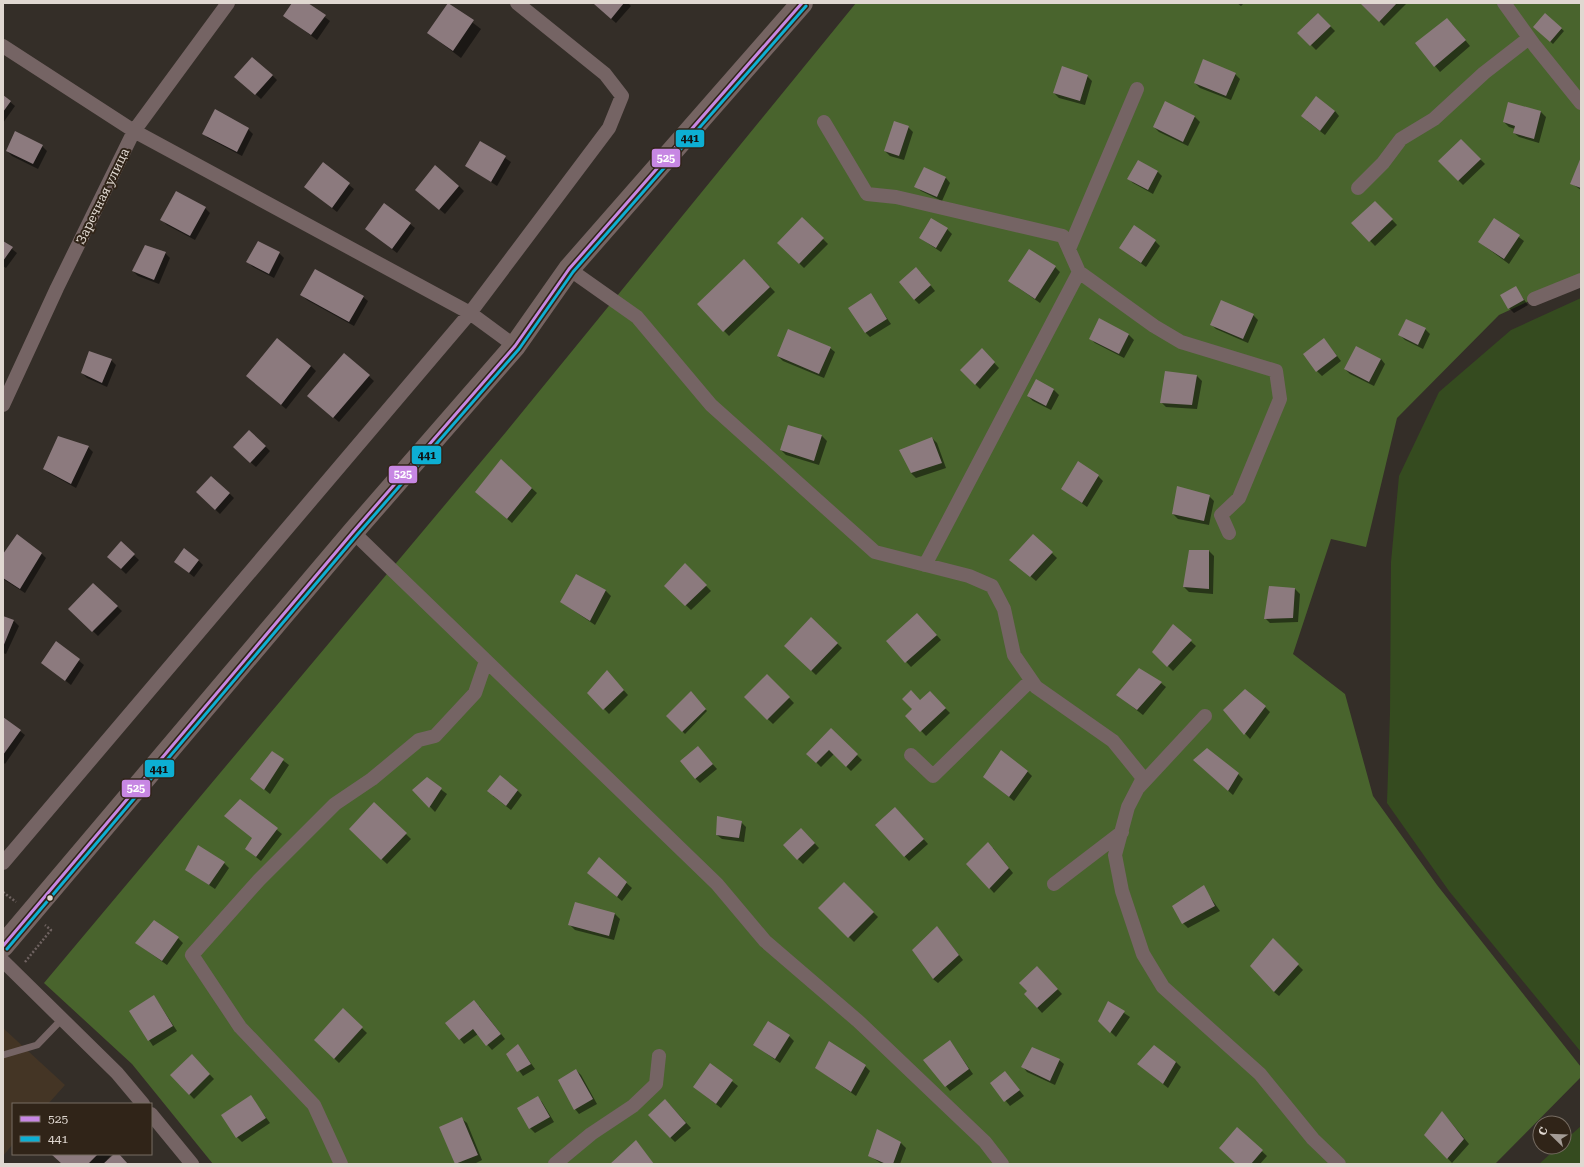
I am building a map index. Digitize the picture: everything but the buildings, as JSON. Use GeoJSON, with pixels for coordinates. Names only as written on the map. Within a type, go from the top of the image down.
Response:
{"type":"FeatureCollection","features":[{"type":"Feature","properties":{"kind":"main road"},"geometry":{"type":"LineString","coordinates":[[3,946],[353,532],[515,346],[569,269],[802,3]]}},
{"type":"Feature","properties":{"kind":"street","name":"Заречная улица"},"geometry":{"type":"LineString","coordinates":[[3,405],[57,288],[134,131],[228,3]]}},
{"type":"Feature","properties":{"kind":"street"},"geometry":{"type":"LineString","coordinates":[[3,863],[470,313],[609,128],[622,96],[605,74],[517,3]]}},
{"type":"Feature","properties":{"kind":"street"},"geometry":{"type":"LineString","coordinates":[[1504,3],[1529,38],[1581,103]]}},
{"type":"Feature","properties":{"kind":"street"},"geometry":{"type":"LineString","coordinates":[[1358,188],[1383,163],[1401,139],[1434,119],[1484,73],[1529,38]]}},
{"type":"Feature","properties":{"kind":"street"},"geometry":{"type":"LineString","coordinates":[[3,46],[134,131],[470,313],[515,346]]}},
{"type":"Feature","properties":{"kind":"street"},"geometry":{"type":"LineString","coordinates":[[1069,249],[1137,89]]}},
{"type":"Feature","properties":{"kind":"street"},"geometry":{"type":"LineString","coordinates":[[824,122],[867,194],[896,197],[1063,236],[1079,272],[1154,326],[1181,342],[1276,371],[1280,398],[1239,498],[1221,515],[1229,533]]}},
{"type":"Feature","properties":{"kind":"street"},"geometry":{"type":"LineString","coordinates":[[569,269],[638,317],[711,405],[875,552],[969,576],[992,586],[1004,609],[1014,655],[1036,687],[1113,741],[1143,778],[1128,807],[1115,855],[1122,891],[1143,954],[1163,987],[1260,1074],[1313,1138],[1338,1164]]}},
{"type":"Feature","properties":{"kind":"street"},"geometry":{"type":"LineString","coordinates":[[925,565],[1079,272]]}},
{"type":"Feature","properties":{"kind":"street"},"geometry":{"type":"LineString","coordinates":[[1534,299],[1581,280]]}},
{"type":"Feature","properties":{"kind":"street"},"geometry":{"type":"LineString","coordinates":[[353,532],[716,884],[765,941],[858,1021],[985,1142],[1002,1164]]}},
{"type":"Feature","properties":{"kind":"street"},"geometry":{"type":"LineString","coordinates":[[341,1164],[314,1105],[240,1027],[192,955],[259,880],[335,804],[372,779],[419,740],[435,736],[474,693],[486,661]]}},
{"type":"Feature","properties":{"kind":"street"},"geometry":{"type":"LineString","coordinates":[[911,755],[933,776],[1031,680]]}},
{"type":"Feature","properties":{"kind":"street"},"geometry":{"type":"LineString","coordinates":[[1137,789],[1205,716]]}},
{"type":"Feature","properties":{"kind":"street"},"geometry":{"type":"LineString","coordinates":[[1054,884],[1122,832]]}},
{"type":"Feature","properties":{"kind":"street"},"geometry":{"type":"LineString","coordinates":[[3,961],[117,1073],[142,1103]]}},
{"type":"Feature","properties":{"kind":"street"},"geometry":{"type":"LineString","coordinates":[[556,1164],[591,1134],[632,1106],[656,1084],[658,1056]]}},
{"type":"Feature","properties":{"kind":"street"},"geometry":{"type":"LineString","coordinates":[[152,1115],[192,1164]]}},
{"type":"Feature","properties":{"kind":"lane"},"geometry":{"type":"LineString","coordinates":[[3,1055],[37,1045],[62,1019]]}},
{"type":"Feature","properties":{"kind":"shaded area"},"geometry":{"type":"Polygon","coordinates":[[[3,1028],[65,1085],[49,1103],[12,1103],[12,1145],[3,1156],[3,1028]]]}},
{"type":"Feature","properties":{"kind":"green space"},"geometry":{"type":"Polygon","coordinates":[[[856,3],[1581,3],[1581,277],[1499,315],[1397,418],[1366,547],[1331,539],[1293,654],[1345,694],[1373,796],[1437,885],[1581,1067],[1581,1077],[1543,1115],[1532,1115],[1532,1127],[1495,1164],[213,1164],[132,1064],[44,983],[506,432],[856,3]]]}},
{"type":"Feature","properties":{"kind":"green space"},"geometry":{"type":"Polygon","coordinates":[[[1581,298],[1581,1052],[1449,891],[1387,803],[1390,713],[1391,562],[1399,476],[1439,392],[1511,330],[1581,298]]]}},
{"type":"Feature","properties":{"kind":"green space"},"geometry":{"type":"Polygon","coordinates":[[[1581,1126],[1581,1164],[1539,1164],[1549,1155],[1572,1155],[1572,1134],[1581,1126]]]}},
{"type":"Feature","properties":{"kind":"transit line","name":"525"},"geometry":{"type":"LineString","coordinates":[[3,946],[353,532],[515,346],[569,269],[802,3]]}},
{"type":"Feature","properties":{"kind":"transit line","name":"441"},"geometry":{"type":"LineString","coordinates":[[7,949],[357,535],[519,349],[573,272],[806,6]]}}]}
